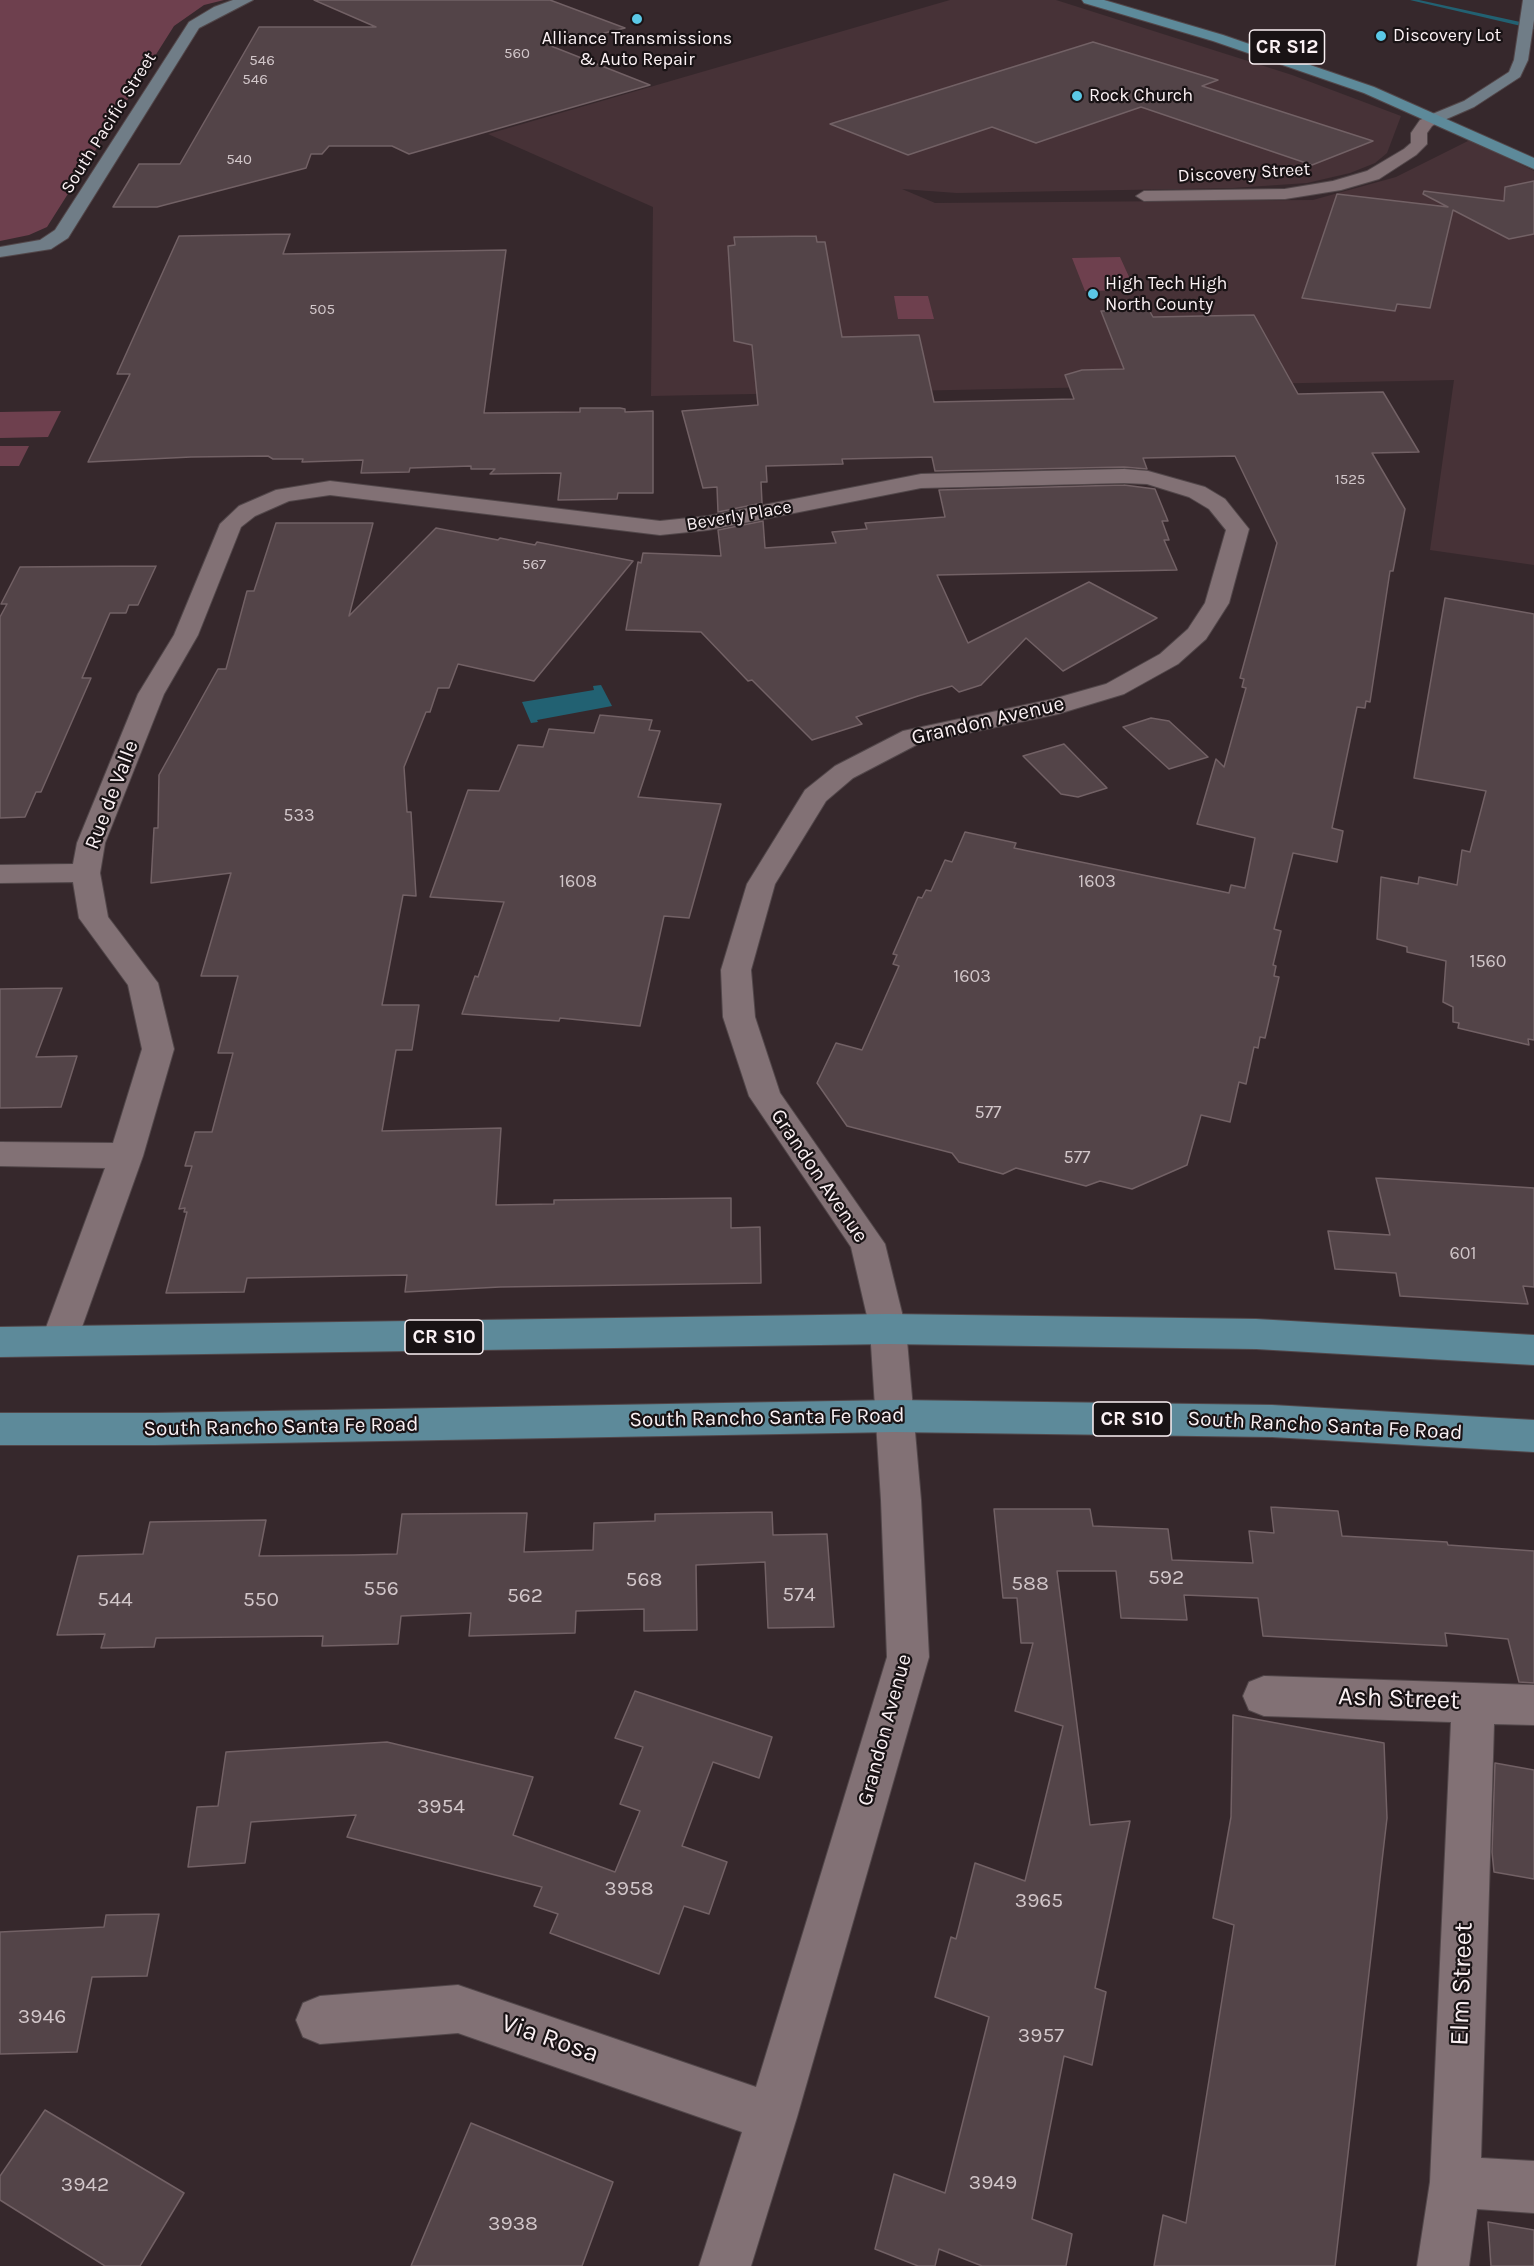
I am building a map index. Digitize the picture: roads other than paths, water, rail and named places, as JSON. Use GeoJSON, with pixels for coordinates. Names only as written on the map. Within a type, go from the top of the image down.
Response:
{"type":"FeatureCollection","features":[{"type":"Feature","properties":{"kind":"main road","name":"CR S12"},"geometry":{"type":"LineString","coordinates":[[1089,0],[1316,70],[1436,118],[1534,164]]}},
{"type":"Feature","properties":{"kind":"main road","name":"CR S12"},"geometry":{"type":"LineString","coordinates":[[1132,0],[1379,78]]}},
{"type":"Feature","properties":{"kind":"main road"},"geometry":{"type":"LineString","coordinates":[[1440,101],[1474,116]]}},
{"type":"Feature","properties":{"kind":"main road","name":"CR S10"},"geometry":{"type":"LineString","coordinates":[[0,1342],[888,1329],[1256,1334],[1534,1350]]}},
{"type":"Feature","properties":{"kind":"main road","name":"South Rancho Santa Fe Road"},"geometry":{"type":"LineString","coordinates":[[0,1429],[179,1429],[894,1416],[1272,1421],[1534,1436]]}},
{"type":"Feature","properties":{"kind":"street","name":"South Pacific Street"},"geometry":{"type":"LineString","coordinates":[[0,252],[45,245],[62,234],[194,25],[219,10],[246,0]]}},
{"type":"Feature","properties":{"kind":"street"},"geometry":{"type":"LineString","coordinates":[[1521,60],[1489,79],[1407,115],[1400,130],[1401,148],[1410,152],[1419,144],[1419,133],[1426,123],[1457,109],[1515,74],[1521,60],[1529,7]]}},
{"type":"Feature","properties":{"kind":"street","name":"Discovery Street"},"geometry":{"type":"LineString","coordinates":[[1144,196],[1285,194],[1373,175],[1410,152]]}},
{"type":"Feature","properties":{"kind":"street","name":"Beverly Place"},"geometry":{"type":"LineString","coordinates":[[231,524],[247,511],[284,495],[330,488],[660,528],[708,524],[921,481],[1124,476],[1148,478],[1197,492],[1217,504],[1238,529]]}},
{"type":"Feature","properties":{"kind":"street","name":"Rue de Valle"},"geometry":{"type":"LineString","coordinates":[[59,1341],[126,1156],[158,1049],[143,983],[94,918],[86,873],[91,843],[151,694],[186,635],[231,524]]}},
{"type":"Feature","properties":{"kind":"street","name":"Grandon Avenue"},"geometry":{"type":"LineString","coordinates":[[725,2266],[772,2117],[908,1657],[888,1329],[868,1244],[765,1096],[739,1017],[736,970],[761,884],[815,796],[844,772],[912,737],[1058,706],[1115,689],[1169,658],[1197,633],[1217,603],[1238,529]]}},
{"type":"Feature","properties":{"kind":"street"},"geometry":{"type":"LineString","coordinates":[[0,874],[86,873]]}},
{"type":"Feature","properties":{"kind":"street"},"geometry":{"type":"LineString","coordinates":[[0,1154],[126,1156]]}},
{"type":"Feature","properties":{"kind":"street","name":"Ash Street"},"geometry":{"type":"LineString","coordinates":[[1264,1696],[1473,1701],[1534,1705]]}},
{"type":"Feature","properties":{"kind":"street","name":"Elm Street"},"geometry":{"type":"LineString","coordinates":[[1443,2266],[1455,2182],[1473,1701]]}},
{"type":"Feature","properties":{"kind":"street","name":"Via Rosa"},"geometry":{"type":"LineString","coordinates":[[320,2020],[458,2008],[772,2117]]}},
{"type":"Feature","properties":{"kind":"street"},"geometry":{"type":"LineString","coordinates":[[1455,2182],[1534,2187]]}},
{"type":"Feature","properties":{"kind":"water"},"geometry":{"type":"Polygon","coordinates":[[[601,685],[612,706],[531,723],[522,702],[594,690],[593,686],[601,685]]]}},
{"type":"Feature","properties":{"kind":"waterway"},"geometry":{"type":"LineString","coordinates":[[1412,0],[1534,27]]}},
{"type":"Feature","properties":{"kind":"place","name":"Alliance Transmissions & Auto Repair"},"geometry":{"type":"Point","coordinates":[637,19]}},
{"type":"Feature","properties":{"kind":"place","name":"Discovery Lot"},"geometry":{"type":"Point","coordinates":[1381,36]}},
{"type":"Feature","properties":{"kind":"place","name":"Rock Church"},"geometry":{"type":"Point","coordinates":[1077,96]}},
{"type":"Feature","properties":{"kind":"place","name":"High Tech High North County"},"geometry":{"type":"Point","coordinates":[1093,294]}}]}
